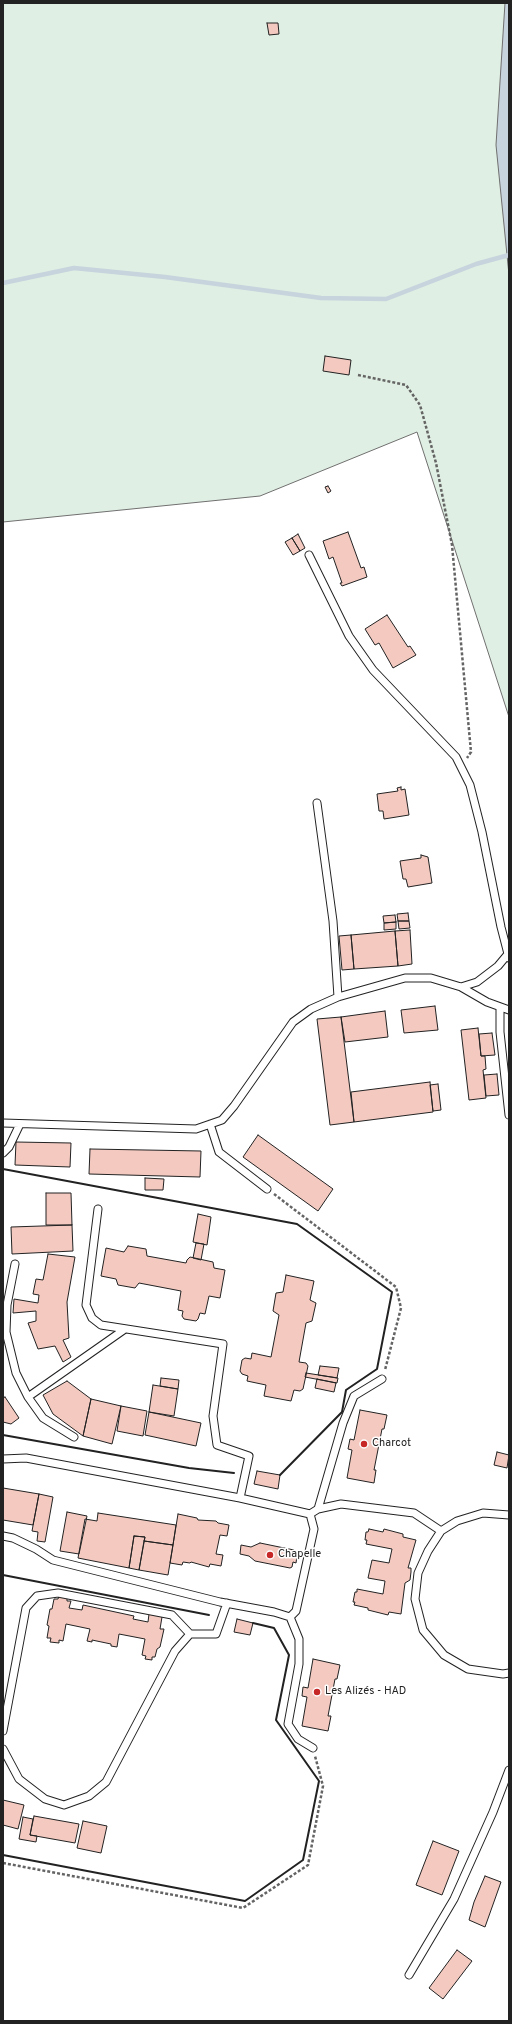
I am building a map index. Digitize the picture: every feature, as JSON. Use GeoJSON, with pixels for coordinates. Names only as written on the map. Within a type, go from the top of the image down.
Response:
{"type":"FeatureCollection","features":[{"type":"Feature","properties":{"kind":"lane"},"geometry":{"type":"LineString","coordinates":[[309,555],[349,636],[373,670],[456,757],[470,785],[482,832],[508,956],[498,966],[477,982],[461,987]]}},
{"type":"Feature","properties":{"kind":"lane"},"geometry":{"type":"LineString","coordinates":[[317,803],[333,921],[338,997]]}},
{"type":"Feature","properties":{"kind":"lane"},"geometry":{"type":"LineString","coordinates":[[3,1123],[196,1129],[222,1120],[234,1106],[293,1022],[311,1009],[338,997],[404,978],[431,978],[461,987],[487,1002],[509,1010]]}},
{"type":"Feature","properties":{"kind":"lane"},"geometry":{"type":"LineString","coordinates":[[500,1007],[500,1032],[509,1115]]}},
{"type":"Feature","properties":{"kind":"lane"},"geometry":{"type":"LineString","coordinates":[[3,1153],[9,1146],[20,1124]]}},
{"type":"Feature","properties":{"kind":"lane"},"geometry":{"type":"LineString","coordinates":[[210,1124],[219,1152],[268,1189]]}},
{"type":"Feature","properties":{"kind":"lane"},"geometry":{"type":"LineString","coordinates":[[98,1210],[86,1305],[92,1318],[101,1325],[223,1344],[213,1416],[218,1445],[249,1456],[240,1498]]}},
{"type":"Feature","properties":{"kind":"lane"},"geometry":{"type":"LineString","coordinates":[[15,1264],[7,1305],[6,1332],[16,1372],[28,1397],[43,1418],[74,1438]]}},
{"type":"Feature","properties":{"kind":"lane"},"geometry":{"type":"LineString","coordinates":[[28,1397],[125,1329]]}},
{"type":"Feature","properties":{"kind":"lane"},"geometry":{"type":"LineString","coordinates":[[318,1509],[343,1423],[354,1396],[382,1379]]}},
{"type":"Feature","properties":{"kind":"lane"},"geometry":{"type":"LineString","coordinates":[[3,1459],[26,1458],[240,1498],[310,1514],[318,1509],[341,1504],[414,1513],[441,1531]]}},
{"type":"Feature","properties":{"kind":"lane"},"geometry":{"type":"LineString","coordinates":[[509,1515],[483,1513],[457,1521],[441,1531],[428,1550],[418,1573],[415,1599],[423,1630],[444,1655],[468,1668],[503,1674],[509,1673]]}},
{"type":"Feature","properties":{"kind":"lane"},"geometry":{"type":"LineString","coordinates":[[290,1617],[296,1612],[314,1529],[310,1514]]}},
{"type":"Feature","properties":{"kind":"lane"},"geometry":{"type":"LineString","coordinates":[[3,1536],[13,1538],[36,1549],[52,1560],[290,1617]]}},
{"type":"Feature","properties":{"kind":"lane"},"geometry":{"type":"LineString","coordinates":[[3,1731],[26,1608],[37,1596],[58,1593],[172,1615],[190,1634],[216,1634],[227,1603]]}},
{"type":"Feature","properties":{"kind":"lane"},"geometry":{"type":"LineString","coordinates":[[290,1617],[299,1639],[299,1664],[288,1724],[298,1739],[313,1748]]}},
{"type":"Feature","properties":{"kind":"lane"},"geometry":{"type":"LineString","coordinates":[[3,1749],[19,1779],[45,1799],[64,1804],[89,1796],[106,1782],[175,1651],[190,1634]]}},
{"type":"Feature","properties":{"kind":"lane"},"geometry":{"type":"LineString","coordinates":[[408,1975],[454,1899],[493,1812],[509,1770]]}},
{"type":"Feature","properties":{"kind":"path"},"geometry":{"type":"LineString","coordinates":[[358,375],[406,385],[420,405],[436,463],[452,545],[472,752],[461,767]]}},
{"type":"Feature","properties":{"kind":"path"},"geometry":{"type":"LineString","coordinates":[[268,1189],[396,1287],[401,1308],[382,1379]]}},
{"type":"Feature","properties":{"kind":"path"},"geometry":{"type":"LineString","coordinates":[[3,1863],[244,1908],[308,1865],[323,1786],[313,1748]]}},
{"type":"Feature","properties":{"kind":"green space"},"geometry":{"type":"Polygon","coordinates":[[[3,3],[509,3],[509,717],[417,432],[260,496],[3,522],[3,3]]]}},
{"type":"Feature","properties":{"kind":"shaded area"},"geometry":{"type":"Polygon","coordinates":[[[505,3],[509,3],[509,275],[496,145],[505,3]]]}},
{"type":"Feature","properties":{"kind":"building"},"geometry":{"type":"Polygon","coordinates":[[[267,23],[278,23],[279,34],[269,35],[267,23]]]}},
{"type":"Feature","properties":{"kind":"building"},"geometry":{"type":"Polygon","coordinates":[[[325,356],[351,360],[349,375],[323,371],[325,356]]]}},
{"type":"Feature","properties":{"kind":"building"},"geometry":{"type":"Polygon","coordinates":[[[328,486],[331,491],[328,493],[325,487],[328,486]]]}},
{"type":"Feature","properties":{"kind":"building"},"geometry":{"type":"Polygon","coordinates":[[[348,532],[361,568],[364,567],[367,577],[342,586],[333,557],[329,559],[323,541],[348,532]]]}},
{"type":"Feature","properties":{"kind":"building"},"geometry":{"type":"Polygon","coordinates":[[[298,534],[305,548],[300,551],[292,538],[298,534]]]}},
{"type":"Feature","properties":{"kind":"building"},"geometry":{"type":"Polygon","coordinates":[[[292,538],[300,551],[293,555],[285,542],[292,538]]]}},
{"type":"Feature","properties":{"kind":"building"},"geometry":{"type":"Polygon","coordinates":[[[387,615],[408,647],[410,646],[416,655],[393,668],[379,643],[375,645],[365,629],[387,615]]]}},
{"type":"Feature","properties":{"kind":"building"},"geometry":{"type":"Polygon","coordinates":[[[401,787],[401,790],[405,789],[409,815],[384,819],[383,811],[379,811],[377,794],[398,791],[397,788],[401,787]]]}},
{"type":"Feature","properties":{"kind":"building"},"geometry":{"type":"Polygon","coordinates":[[[421,855],[428,857],[432,883],[408,887],[406,879],[403,879],[400,861],[421,858],[421,855]]]}},
{"type":"Feature","properties":{"kind":"building"},"geometry":{"type":"Polygon","coordinates":[[[408,913],[409,921],[398,921],[397,914],[408,913]]]}},
{"type":"Feature","properties":{"kind":"building"},"geometry":{"type":"Polygon","coordinates":[[[395,915],[396,922],[384,923],[383,916],[395,915]]]}},
{"type":"Feature","properties":{"kind":"building"},"geometry":{"type":"Polygon","coordinates":[[[398,921],[409,921],[410,928],[399,929],[398,921]]]}},
{"type":"Feature","properties":{"kind":"building"},"geometry":{"type":"Polygon","coordinates":[[[396,922],[396,929],[384,930],[384,923],[396,922]]]}},
{"type":"Feature","properties":{"kind":"building"},"geometry":{"type":"Polygon","coordinates":[[[410,930],[412,964],[398,966],[395,931],[410,930]]]}},
{"type":"Feature","properties":{"kind":"building"},"geometry":{"type":"Polygon","coordinates":[[[395,931],[398,966],[354,969],[351,935],[395,931]]]}},
{"type":"Feature","properties":{"kind":"building"},"geometry":{"type":"Polygon","coordinates":[[[351,935],[354,969],[342,970],[339,936],[351,935]]]}},
{"type":"Feature","properties":{"kind":"building"},"geometry":{"type":"Polygon","coordinates":[[[435,1006],[438,1030],[404,1033],[401,1010],[435,1006]]]}},
{"type":"Feature","properties":{"kind":"building"},"geometry":{"type":"Polygon","coordinates":[[[385,1011],[388,1037],[345,1042],[341,1017],[385,1011]]]}},
{"type":"Feature","properties":{"kind":"building"},"geometry":{"type":"Polygon","coordinates":[[[341,1017],[354,1122],[330,1125],[317,1019],[341,1017]]]}},
{"type":"Feature","properties":{"kind":"building"},"geometry":{"type":"Polygon","coordinates":[[[478,1028],[481,1056],[485,1056],[486,1069],[483,1070],[486,1098],[469,1100],[461,1030],[478,1028]]]}},
{"type":"Feature","properties":{"kind":"building"},"geometry":{"type":"Polygon","coordinates":[[[492,1033],[495,1055],[481,1056],[479,1034],[492,1033]]]}},
{"type":"Feature","properties":{"kind":"building"},"geometry":{"type":"Polygon","coordinates":[[[497,1074],[499,1095],[486,1096],[484,1075],[497,1074]]]}},
{"type":"Feature","properties":{"kind":"building"},"geometry":{"type":"Polygon","coordinates":[[[430,1082],[433,1112],[354,1122],[351,1092],[430,1082]]]}},
{"type":"Feature","properties":{"kind":"building"},"geometry":{"type":"Polygon","coordinates":[[[438,1084],[441,1110],[433,1111],[430,1085],[438,1084]]]}},
{"type":"Feature","properties":{"kind":"building"},"geometry":{"type":"Polygon","coordinates":[[[258,1135],[333,1189],[318,1211],[243,1157],[258,1135]]]}},
{"type":"Feature","properties":{"kind":"building"},"geometry":{"type":"Polygon","coordinates":[[[16,1142],[71,1143],[70,1167],[15,1165],[16,1142]]]}},
{"type":"Feature","properties":{"kind":"building"},"geometry":{"type":"Polygon","coordinates":[[[90,1149],[201,1151],[200,1177],[89,1174],[90,1149]]]}},
{"type":"Feature","properties":{"kind":"building"},"geometry":{"type":"Polygon","coordinates":[[[145,1178],[164,1179],[163,1190],[145,1190],[145,1178]]]}},
{"type":"Feature","properties":{"kind":"building"},"geometry":{"type":"Polygon","coordinates":[[[46,1193],[71,1193],[72,1225],[46,1225],[46,1193]]]}},
{"type":"Feature","properties":{"kind":"building"},"geometry":{"type":"Polygon","coordinates":[[[198,1214],[211,1217],[207,1245],[193,1242],[198,1214]]]}},
{"type":"Feature","properties":{"kind":"building"},"geometry":{"type":"Polygon","coordinates":[[[72,1225],[73,1251],[12,1254],[11,1227],[72,1225]]]}},
{"type":"Feature","properties":{"kind":"building"},"geometry":{"type":"Polygon","coordinates":[[[196,1243],[204,1244],[201,1260],[193,1258],[196,1243]]]}},
{"type":"Feature","properties":{"kind":"building"},"geometry":{"type":"Polygon","coordinates":[[[128,1246],[146,1249],[147,1256],[186,1263],[190,1257],[213,1262],[214,1268],[225,1270],[220,1298],[209,1296],[205,1314],[200,1313],[196,1321],[184,1319],[182,1316],[183,1311],[178,1310],[181,1291],[139,1283],[135,1288],[118,1285],[116,1279],[101,1276],[106,1248],[124,1252],[128,1246]]]}},
{"type":"Feature","properties":{"kind":"building"},"geometry":{"type":"Polygon","coordinates":[[[48,1254],[75,1257],[67,1302],[69,1338],[63,1340],[71,1357],[63,1362],[55,1346],[38,1349],[28,1323],[36,1321],[36,1311],[13,1313],[14,1299],[38,1303],[39,1295],[33,1294],[36,1279],[43,1280],[48,1254]]]}},
{"type":"Feature","properties":{"kind":"building"},"geometry":{"type":"Polygon","coordinates":[[[286,1275],[314,1281],[310,1300],[316,1303],[312,1321],[306,1323],[299,1362],[306,1363],[308,1366],[303,1389],[300,1391],[294,1390],[291,1401],[264,1396],[266,1385],[247,1381],[248,1376],[242,1374],[240,1371],[242,1360],[245,1358],[251,1359],[252,1353],[271,1357],[279,1315],[273,1311],[276,1293],[283,1292],[286,1275]]]}},
{"type":"Feature","properties":{"kind":"building"},"geometry":{"type":"Polygon","coordinates":[[[320,1366],[339,1368],[337,1378],[318,1375],[320,1366]]]}},
{"type":"Feature","properties":{"kind":"building"},"geometry":{"type":"Polygon","coordinates":[[[306,1373],[338,1378],[337,1383],[305,1377],[306,1373]]]}},
{"type":"Feature","properties":{"kind":"building"},"geometry":{"type":"Polygon","coordinates":[[[161,1378],[179,1380],[178,1389],[160,1386],[161,1378]]]}},
{"type":"Feature","properties":{"kind":"building"},"geometry":{"type":"Polygon","coordinates":[[[317,1379],[336,1383],[334,1392],[315,1388],[317,1379]]]}},
{"type":"Feature","properties":{"kind":"building"},"geometry":{"type":"Polygon","coordinates":[[[67,1381],[91,1399],[83,1436],[53,1414],[43,1395],[67,1381]]]}},
{"type":"Feature","properties":{"kind":"building"},"geometry":{"type":"Polygon","coordinates":[[[153,1385],[178,1389],[174,1416],[149,1412],[153,1385]]]}},
{"type":"Feature","properties":{"kind":"building"},"geometry":{"type":"Polygon","coordinates":[[[5,1397],[19,1418],[11,1424],[3,1422],[3,1398],[5,1397]]]}},
{"type":"Feature","properties":{"kind":"building"},"geometry":{"type":"Polygon","coordinates":[[[91,1399],[121,1406],[112,1444],[83,1436],[91,1399]]]}},
{"type":"Feature","properties":{"kind":"building"},"geometry":{"type":"Polygon","coordinates":[[[121,1406],[147,1411],[143,1436],[117,1431],[121,1406]]]}},
{"type":"Feature","properties":{"kind":"building","name":"Charcot"},"geometry":{"type":"Polygon","coordinates":[[[360,1410],[387,1415],[384,1429],[382,1429],[374,1470],[376,1470],[374,1483],[347,1478],[352,1450],[348,1449],[350,1439],[354,1440],[360,1410]]]}},
{"type":"Feature","properties":{"kind":"building"},"geometry":{"type":"Polygon","coordinates":[[[149,1412],[201,1423],[196,1446],[145,1435],[149,1412]]]}},
{"type":"Feature","properties":{"kind":"building"},"geometry":{"type":"Polygon","coordinates":[[[497,1452],[509,1455],[507,1468],[494,1465],[497,1452]]]}},
{"type":"Feature","properties":{"kind":"building"},"geometry":{"type":"Polygon","coordinates":[[[257,1471],[280,1475],[278,1489],[254,1484],[257,1471]]]}},
{"type":"Feature","properties":{"kind":"building"},"geometry":{"type":"Polygon","coordinates":[[[3,1488],[39,1494],[33,1525],[3,1520],[3,1488]]]}},
{"type":"Feature","properties":{"kind":"building"},"geometry":{"type":"Polygon","coordinates":[[[39,1494],[53,1497],[45,1542],[37,1541],[38,1532],[32,1531],[39,1494]]]}},
{"type":"Feature","properties":{"kind":"building"},"geometry":{"type":"Polygon","coordinates":[[[67,1512],[87,1516],[79,1554],[60,1551],[67,1512]]]}},
{"type":"Feature","properties":{"kind":"building"},"geometry":{"type":"Polygon","coordinates":[[[98,1513],[176,1525],[173,1545],[144,1541],[145,1537],[134,1536],[129,1568],[78,1558],[85,1519],[97,1521],[98,1513]]]}},
{"type":"Feature","properties":{"kind":"building"},"geometry":{"type":"Polygon","coordinates":[[[178,1514],[197,1518],[198,1520],[216,1521],[218,1523],[229,1525],[227,1536],[220,1535],[216,1554],[223,1555],[221,1566],[210,1564],[209,1567],[191,1562],[183,1562],[182,1565],[170,1563],[178,1514]]]}},
{"type":"Feature","properties":{"kind":"building"},"geometry":{"type":"Polygon","coordinates":[[[369,1529],[383,1532],[384,1529],[403,1534],[403,1537],[416,1540],[408,1568],[411,1568],[410,1580],[405,1583],[401,1614],[389,1612],[388,1615],[354,1605],[355,1602],[353,1602],[357,1589],[383,1594],[385,1581],[368,1578],[372,1560],[389,1563],[392,1549],[366,1544],[366,1532],[368,1532],[369,1529]]]}},
{"type":"Feature","properties":{"kind":"building"},"geometry":{"type":"Polygon","coordinates":[[[134,1536],[145,1537],[139,1570],[129,1568],[134,1536]]]}},
{"type":"Feature","properties":{"kind":"building"},"geometry":{"type":"Polygon","coordinates":[[[144,1541],[173,1545],[168,1575],[139,1570],[144,1541]]]}},
{"type":"Feature","properties":{"kind":"building","name":"Chapelle"},"geometry":{"type":"Polygon","coordinates":[[[260,1543],[294,1550],[295,1556],[297,1556],[296,1563],[293,1562],[292,1567],[290,1568],[255,1561],[249,1556],[240,1554],[241,1545],[251,1547],[260,1543]]]}},
{"type":"Feature","properties":{"kind":"building"},"geometry":{"type":"Polygon","coordinates":[[[59,1596],[67,1598],[67,1601],[71,1601],[69,1608],[82,1610],[83,1605],[134,1616],[133,1619],[148,1622],[149,1614],[159,1614],[162,1617],[160,1629],[164,1629],[160,1647],[157,1649],[155,1657],[152,1657],[152,1660],[145,1659],[146,1656],[142,1655],[145,1639],[119,1634],[117,1647],[111,1646],[111,1644],[92,1640],[92,1642],[87,1641],[90,1629],[66,1624],[63,1641],[59,1640],[59,1643],[50,1642],[51,1638],[47,1638],[49,1626],[47,1625],[50,1609],[52,1609],[54,1599],[58,1599],[59,1596]]]}},
{"type":"Feature","properties":{"kind":"building"},"geometry":{"type":"Polygon","coordinates":[[[237,1619],[253,1623],[250,1635],[234,1632],[237,1619]]]}},
{"type":"Feature","properties":{"kind":"building","name":"Les Alizés - HAD"},"geometry":{"type":"Polygon","coordinates":[[[313,1659],[340,1665],[337,1679],[335,1679],[328,1716],[331,1716],[328,1731],[302,1726],[307,1697],[302,1696],[303,1687],[308,1688],[313,1659]]]}},
{"type":"Feature","properties":{"kind":"building"},"geometry":{"type":"Polygon","coordinates":[[[3,1800],[24,1805],[18,1829],[3,1825],[3,1800]]]}},
{"type":"Feature","properties":{"kind":"building"},"geometry":{"type":"Polygon","coordinates":[[[34,1816],[79,1824],[75,1843],[30,1835],[34,1816]]]}},
{"type":"Feature","properties":{"kind":"building"},"geometry":{"type":"Polygon","coordinates":[[[23,1817],[33,1819],[30,1835],[37,1836],[36,1842],[19,1839],[23,1817]]]}},
{"type":"Feature","properties":{"kind":"building"},"geometry":{"type":"Polygon","coordinates":[[[83,1821],[107,1826],[101,1853],[77,1848],[83,1821]]]}},
{"type":"Feature","properties":{"kind":"building"},"geometry":{"type":"Polygon","coordinates":[[[433,1841],[459,1851],[442,1895],[416,1885],[433,1841]]]}},
{"type":"Feature","properties":{"kind":"building"},"geometry":{"type":"Polygon","coordinates":[[[485,1876],[501,1882],[485,1927],[469,1920],[474,1902],[485,1876]]]}},
{"type":"Feature","properties":{"kind":"building"},"geometry":{"type":"Polygon","coordinates":[[[457,1950],[472,1961],[443,1999],[429,1988],[457,1950]]]}},
{"type":"Feature","properties":{"kind":"waterway"},"geometry":{"type":"LineString","coordinates":[[3,283],[74,268],[165,277],[321,298],[386,299],[476,264],[509,255]]}},
{"type":"Feature","properties":{"kind":"wall"},"geometry":{"type":"LineString","coordinates":[[3,1169],[297,1224],[392,1292],[377,1369],[346,1390],[342,1412],[280,1475]]}},
{"type":"Feature","properties":{"kind":"wall"},"geometry":{"type":"LineString","coordinates":[[3,1435],[189,1468],[234,1473]]}},
{"type":"Feature","properties":{"kind":"wall"},"geometry":{"type":"LineString","coordinates":[[3,1575],[209,1615]]}},
{"type":"Feature","properties":{"kind":"wall"},"geometry":{"type":"LineString","coordinates":[[3,1855],[245,1901],[303,1860],[319,1781],[276,1720],[289,1655],[274,1628],[253,1623]]}},
{"type":"Feature","properties":{"kind":"place","name":"Charcot"},"geometry":{"type":"Point","coordinates":[364,1444]}},
{"type":"Feature","properties":{"kind":"place","name":"Chapelle"},"geometry":{"type":"Point","coordinates":[270,1555]}},
{"type":"Feature","properties":{"kind":"place","name":"Les Alizés - HAD"},"geometry":{"type":"Point","coordinates":[317,1692]}}]}
